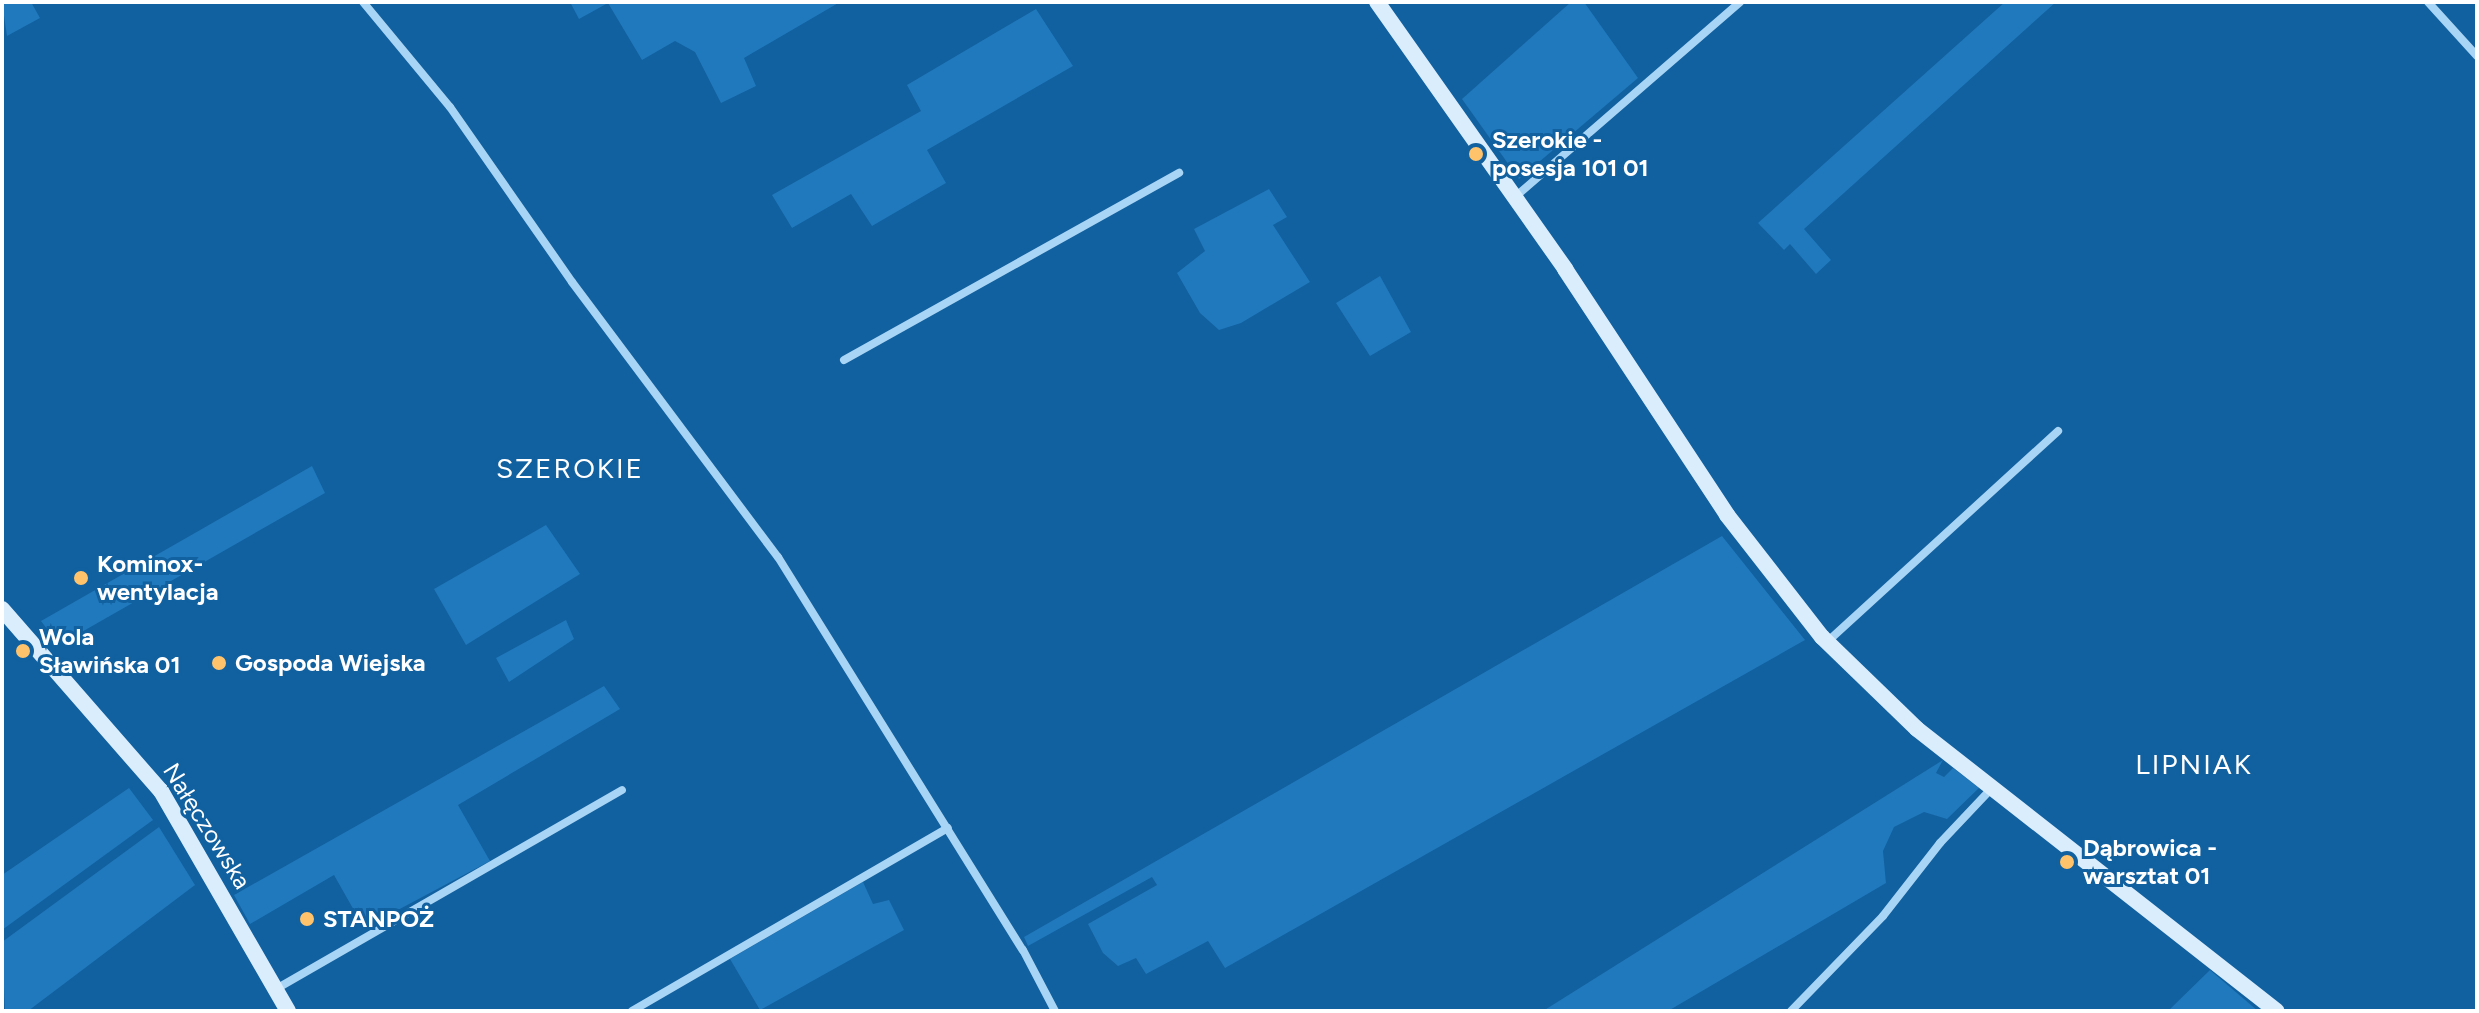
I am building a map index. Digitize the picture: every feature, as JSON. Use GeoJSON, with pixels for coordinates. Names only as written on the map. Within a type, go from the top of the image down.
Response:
{"type":"FeatureCollection","features":[{"type":"Feature","properties":{"kind":"street"},"geometry":{"type":"LineString","coordinates":[[363,2],[450,107],[572,282],[762,534],[948,828],[1055,1011]]}},
{"type":"Feature","properties":{"kind":"street"},"geometry":{"type":"LineString","coordinates":[[1377,2],[1515,197],[1721,507],[1827,642],[1897,712],[2277,1011]]}},
{"type":"Feature","properties":{"kind":"street"},"geometry":{"type":"LineString","coordinates":[[1515,197],[1740,2]]}},
{"type":"Feature","properties":{"kind":"street"},"geometry":{"type":"LineString","coordinates":[[2428,2],[2477,56]]}},
{"type":"Feature","properties":{"kind":"street"},"geometry":{"type":"LineString","coordinates":[[844,360],[1179,173]]}},
{"type":"Feature","properties":{"kind":"street"},"geometry":{"type":"LineString","coordinates":[[1827,642],[2058,431]]}},
{"type":"Feature","properties":{"kind":"street","name":"Nałęczowska"},"geometry":{"type":"LineString","coordinates":[[2,609],[161,791],[288,1011]]}},
{"type":"Feature","properties":{"kind":"street"},"geometry":{"type":"LineString","coordinates":[[1791,1011],[1883,916],[1940,843],[1992,788]]}},
{"type":"Feature","properties":{"kind":"street"},"geometry":{"type":"LineString","coordinates":[[276,989],[622,790]]}},
{"type":"Feature","properties":{"kind":"street"},"geometry":{"type":"LineString","coordinates":[[632,1011],[948,828]]}},
{"type":"Feature","properties":{"kind":"shaded area"},"geometry":{"type":"Polygon","coordinates":[[[2,2],[31,2],[40,18],[7,36],[2,2]]]}},
{"type":"Feature","properties":{"kind":"shaded area"},"geometry":{"type":"Polygon","coordinates":[[[570,2],[840,2],[744,58],[756,86],[721,103],[695,52],[675,41],[642,60],[608,3],[579,19],[570,2]]]}},
{"type":"Feature","properties":{"kind":"shaded area"},"geometry":{"type":"Polygon","coordinates":[[[1571,2],[1584,2],[1638,78],[1519,179],[1462,99],[1571,2]]]}},
{"type":"Feature","properties":{"kind":"shaded area"},"geometry":{"type":"Polygon","coordinates":[[[2005,2],[2056,2],[1804,229],[1831,260],[1816,274],[1790,244],[1784,250],[1758,223],[2005,2]]]}},
{"type":"Feature","properties":{"kind":"shaded area"},"geometry":{"type":"Polygon","coordinates":[[[1036,9],[1073,66],[927,150],[946,183],[872,226],[851,194],[792,228],[772,195],[921,111],[907,85],[1036,9]]]}},
{"type":"Feature","properties":{"kind":"shaded area"},"geometry":{"type":"Polygon","coordinates":[[[1269,189],[1287,217],[1273,225],[1310,282],[1241,323],[1219,330],[1200,313],[1177,273],[1205,251],[1194,229],[1269,189]]]}},
{"type":"Feature","properties":{"kind":"shaded area"},"geometry":{"type":"Polygon","coordinates":[[[1380,276],[1411,332],[1370,356],[1336,303],[1380,276]]]}},
{"type":"Feature","properties":{"kind":"shaded area"},"geometry":{"type":"Polygon","coordinates":[[[312,466],[325,493],[59,645],[41,621],[312,466]]]}},
{"type":"Feature","properties":{"kind":"shaded area"},"geometry":{"type":"Polygon","coordinates":[[[546,525],[580,574],[466,645],[434,589],[546,525]]]}},
{"type":"Feature","properties":{"kind":"shaded area"},"geometry":{"type":"Polygon","coordinates":[[[1722,536],[1805,640],[1225,968],[1208,941],[1146,974],[1136,958],[1118,966],[1103,953],[1088,924],[1157,885],[1152,877],[1028,946],[1024,937],[1722,536]]]}},
{"type":"Feature","properties":{"kind":"shaded area"},"geometry":{"type":"Polygon","coordinates":[[[566,620],[574,639],[509,682],[496,658],[566,620]]]}},
{"type":"Feature","properties":{"kind":"shaded area"},"geometry":{"type":"Polygon","coordinates":[[[604,686],[620,709],[458,805],[490,861],[364,928],[334,875],[250,924],[234,895],[604,686]]]}},
{"type":"Feature","properties":{"kind":"shaded area"},"geometry":{"type":"Polygon","coordinates":[[[1943,760],[1936,773],[1944,777],[1953,768],[1979,788],[1947,819],[1924,812],[1894,827],[1883,851],[1886,883],[1668,1011],[1543,1011],[1943,760]]]}},
{"type":"Feature","properties":{"kind":"shaded area"},"geometry":{"type":"Polygon","coordinates":[[[129,788],[153,820],[2,930],[2,875],[129,788]]]}},
{"type":"Feature","properties":{"kind":"shaded area"},"geometry":{"type":"Polygon","coordinates":[[[159,827],[195,885],[28,1011],[5,1011],[2,942],[159,827]]]}},
{"type":"Feature","properties":{"kind":"shaded area"},"geometry":{"type":"Polygon","coordinates":[[[863,882],[873,904],[889,900],[904,930],[760,1010],[730,959],[863,882]]]}},
{"type":"Feature","properties":{"kind":"shaded area"},"geometry":{"type":"Polygon","coordinates":[[[2210,970],[2258,1011],[2168,1011],[2210,970]]]}},
{"type":"Feature","properties":{"kind":"place","name":"Szerokie - posesja 101 01"},"geometry":{"type":"Point","coordinates":[1476,154]}},
{"type":"Feature","properties":{"kind":"place","name":"Kominox- wentylacja"},"geometry":{"type":"Point","coordinates":[81,578]}},
{"type":"Feature","properties":{"kind":"place","name":"Wola Sławińska 01"},"geometry":{"type":"Point","coordinates":[23,651]}},
{"type":"Feature","properties":{"kind":"place","name":"Gospoda Wiejska"},"geometry":{"type":"Point","coordinates":[219,663]}},
{"type":"Feature","properties":{"kind":"place","name":"Dąbrowica - warsztat 01"},"geometry":{"type":"Point","coordinates":[2067,862]}},
{"type":"Feature","properties":{"kind":"place","name":"STANPOŻ"},"geometry":{"type":"Point","coordinates":[307,919]}},
{"type":"Feature","properties":{"kind":"district","name":"SZEROKIE"},"geometry":{"type":"Point","coordinates":[570,468]}},
{"type":"Feature","properties":{"kind":"district","name":"LIPNIAK"},"geometry":{"type":"Point","coordinates":[2194,764]}}]}
